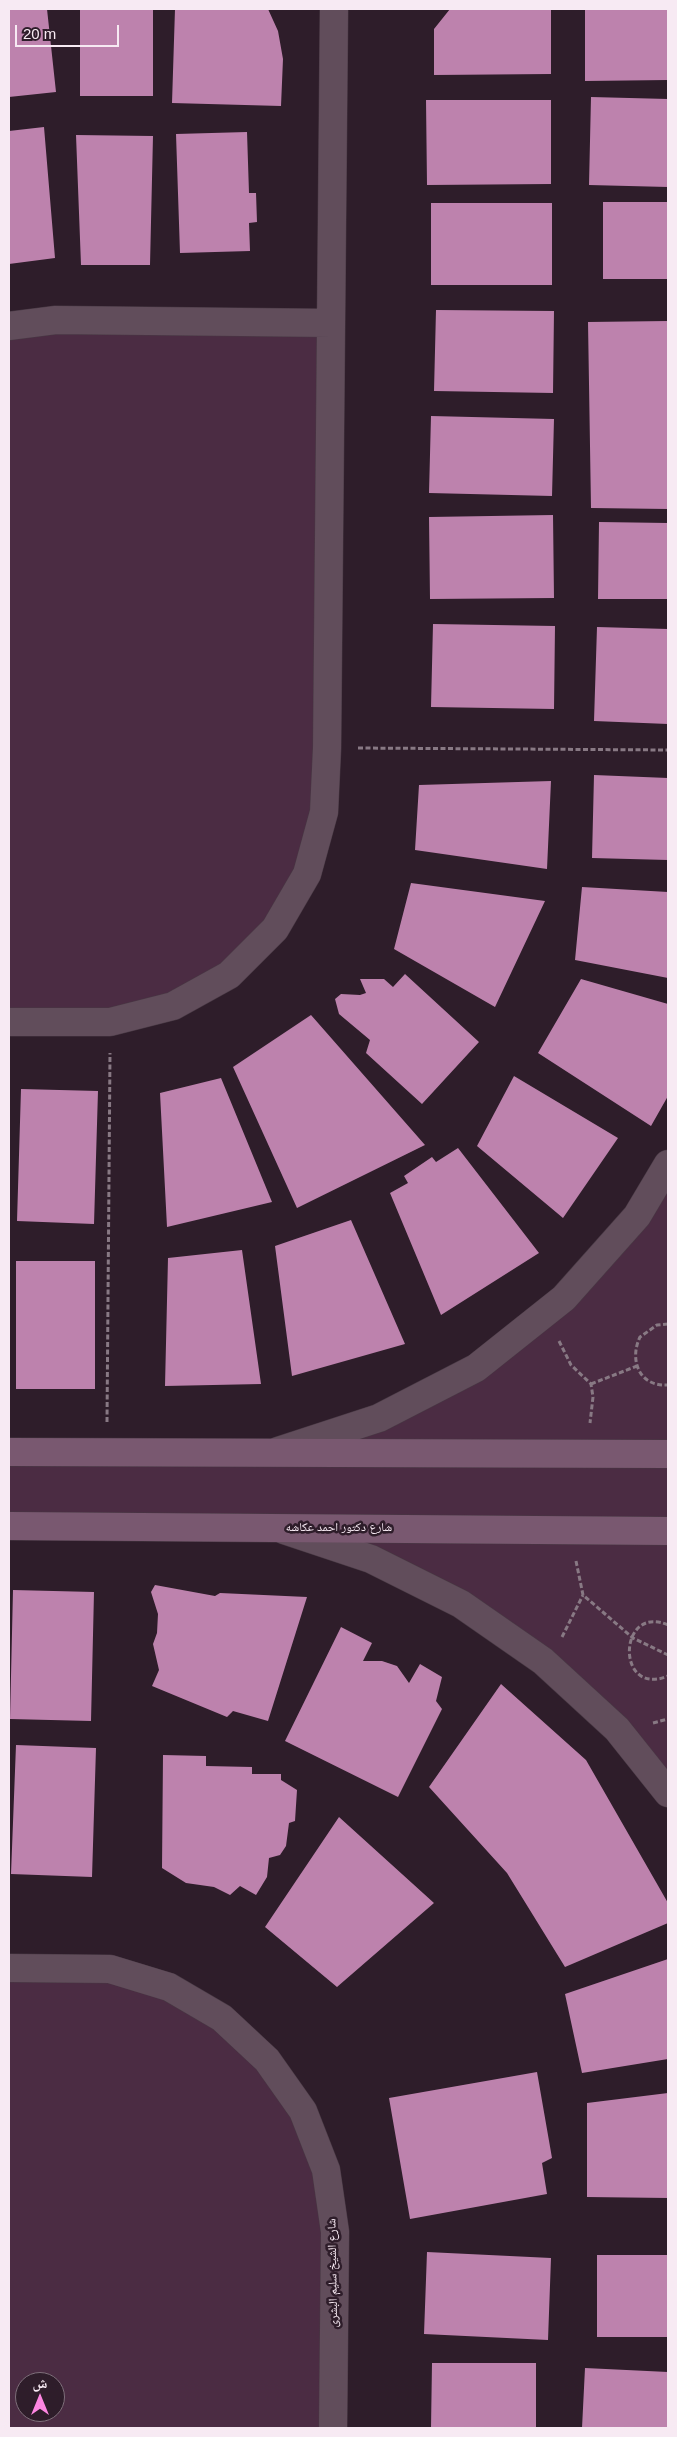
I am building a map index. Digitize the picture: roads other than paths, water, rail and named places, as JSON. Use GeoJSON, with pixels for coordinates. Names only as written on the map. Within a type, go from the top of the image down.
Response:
{"type":"FeatureCollection","features":[{"type":"Feature","properties":{"kind":"street"},"geometry":{"type":"LineString","coordinates":[[9,1022],[110,1022],[173,1006],[229,975],[275,930],[308,874],[324,812],[328,748],[334,9]]}},
{"type":"Feature","properties":{"kind":"street"},"geometry":{"type":"LineString","coordinates":[[9,326],[56,320],[331,323]]}},
{"type":"Feature","properties":{"kind":"street"},"geometry":{"type":"LineString","coordinates":[[276,1451],[379,1418],[476,1368],[564,1298],[637,1216],[668,1164]]}},
{"type":"Feature","properties":{"kind":"street"},"geometry":{"type":"LineString","coordinates":[[9,1452],[276,1451],[668,1454]]}},
{"type":"Feature","properties":{"kind":"street","name":"شارع دكتور احمد عكاشه"},"geometry":{"type":"LineString","coordinates":[[9,1526],[668,1531]]}},
{"type":"Feature","properties":{"kind":"street"},"geometry":{"type":"LineString","coordinates":[[275,1528],[371,1559],[461,1604],[548,1665],[617,1729],[668,1793]]}},
{"type":"Feature","properties":{"kind":"street","name":"شارع الشيخ سليم البشرى"},"geometry":{"type":"LineString","coordinates":[[9,1968],[110,1969],[169,1988],[222,2018],[267,2060],[303,2111],[326,2170],[335,2232],[333,2428]]}}]}
